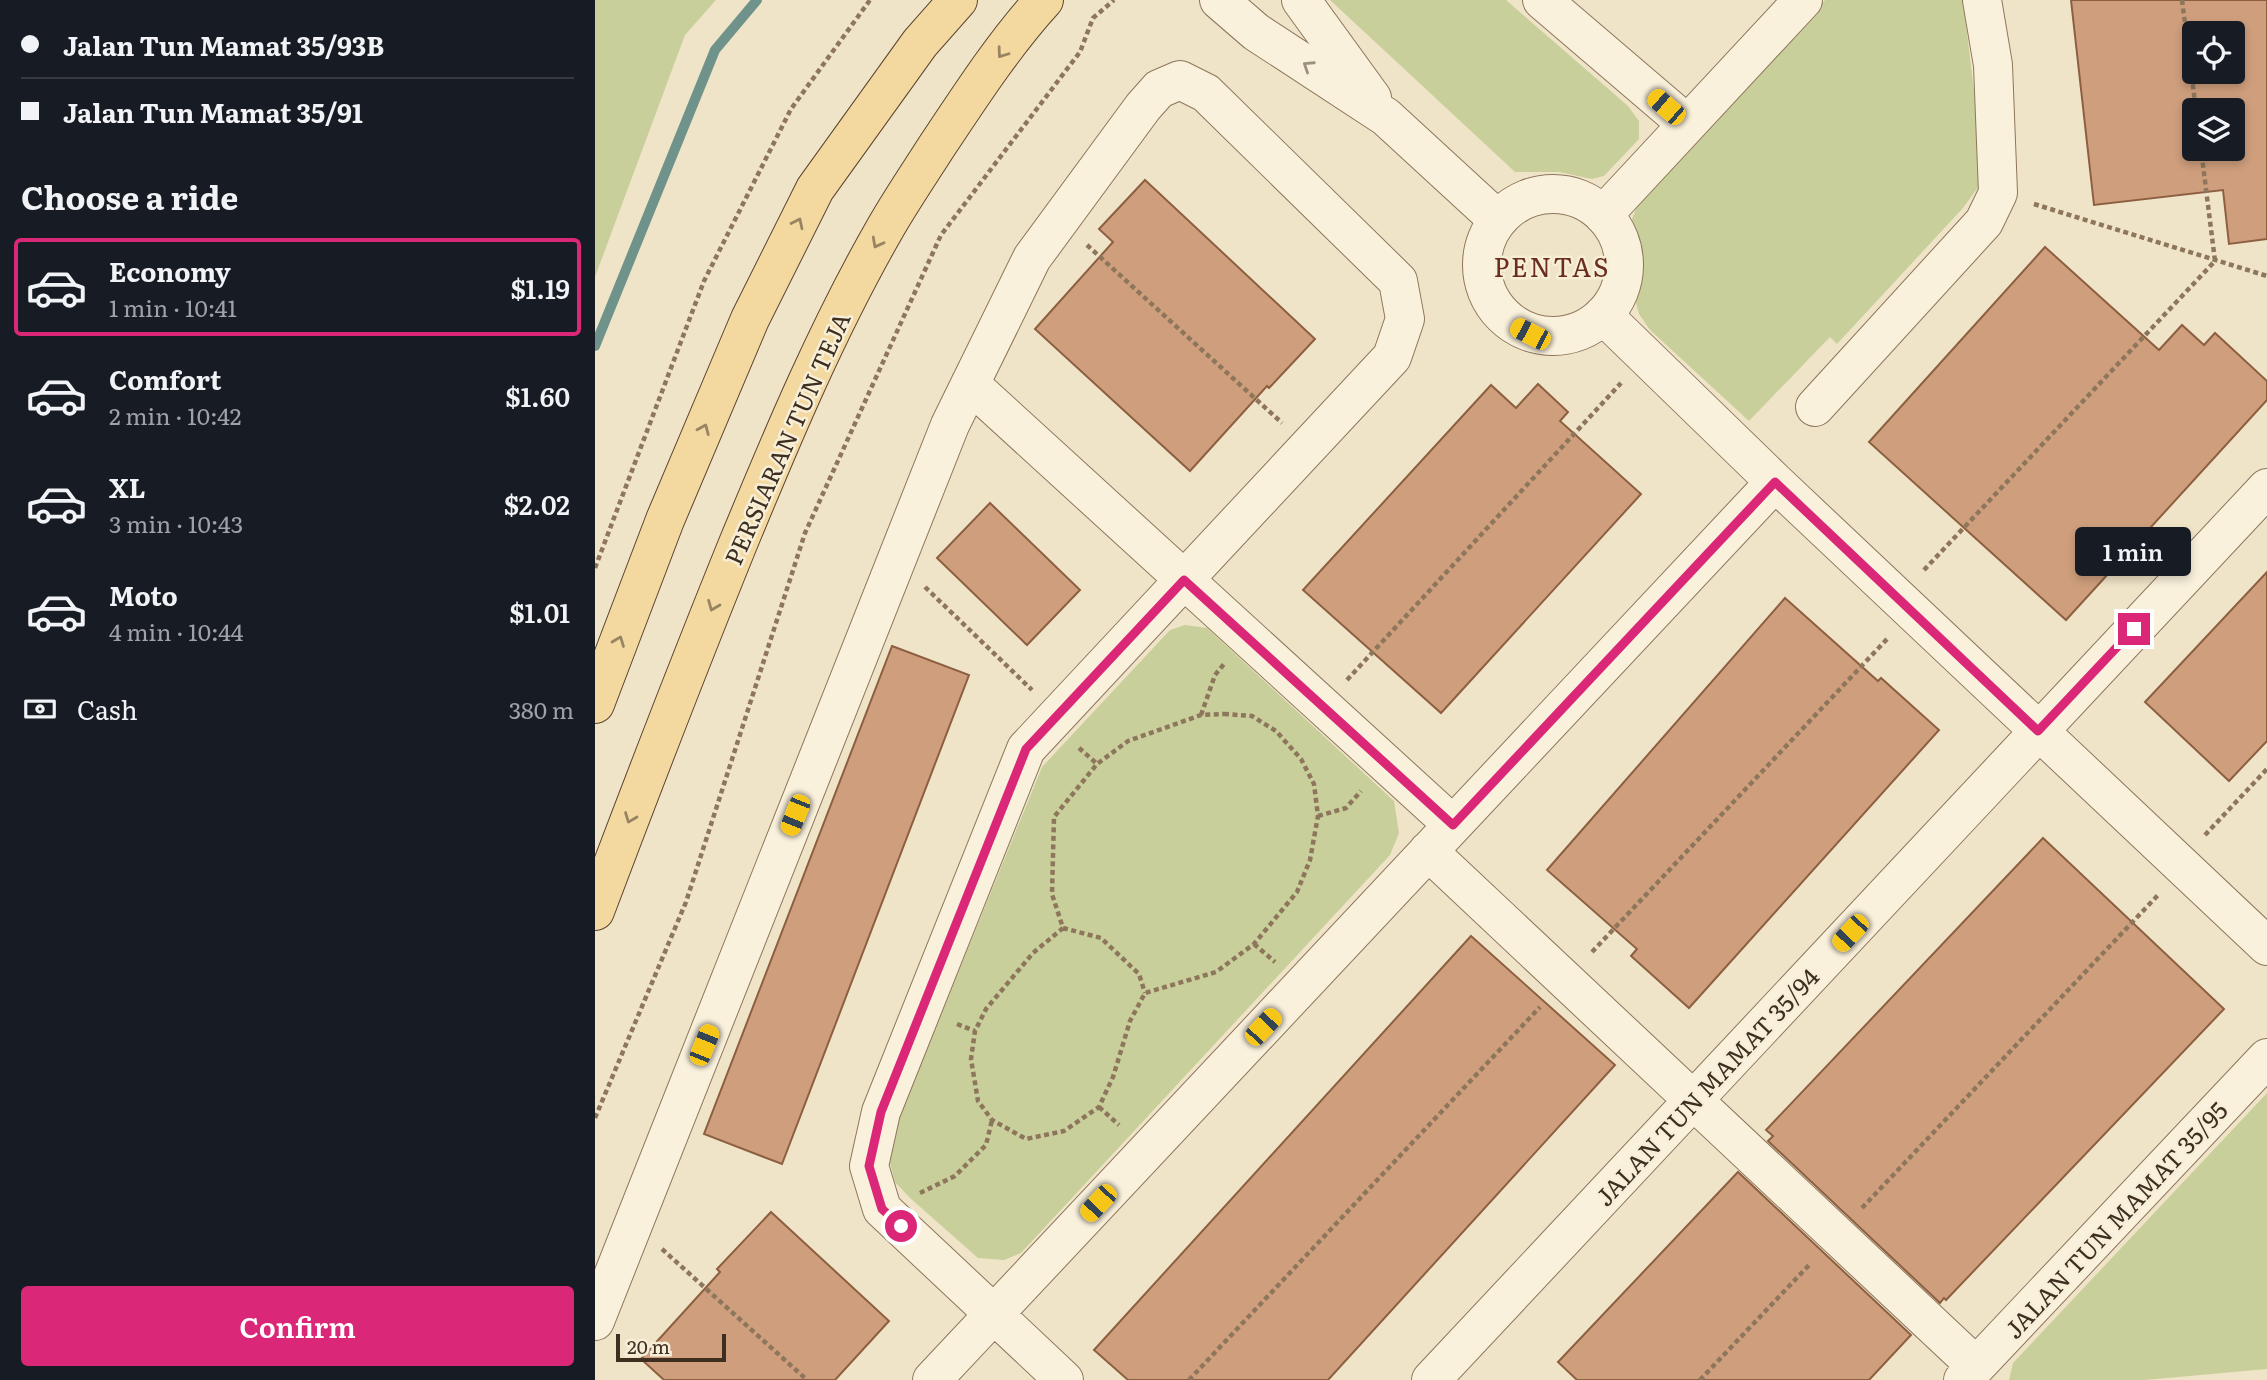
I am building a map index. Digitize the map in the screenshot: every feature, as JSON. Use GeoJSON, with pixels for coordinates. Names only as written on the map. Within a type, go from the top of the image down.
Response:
{"type":"FeatureCollection","features":[{"type":"Feature","properties":{"kind":"main road"},"geometry":{"type":"LineString","coordinates":[[595,705],[665,520],[745,332],[814,189],[920,43],[958,0]]}},
{"type":"Feature","properties":{"kind":"main road"},"geometry":{"type":"LineString","coordinates":[[1037,8],[1071,0]]}},
{"type":"Feature","properties":{"kind":"main road","name":"PERSIARAN TUN TEJA"},"geometry":{"type":"LineString","coordinates":[[595,911],[684,677],[807,381],[887,224],[963,107],[1037,8]]}},
{"type":"Feature","properties":{"kind":"street"},"geometry":{"type":"LineString","coordinates":[[1219,0],[1255,32],[1386,117],[1497,220]]}},
{"type":"Feature","properties":{"kind":"street"},"geometry":{"type":"LineString","coordinates":[[1301,0],[1386,117]]}},
{"type":"Feature","properties":{"kind":"street"},"geometry":{"type":"LineString","coordinates":[[1542,0],[1687,124]]}},
{"type":"Feature","properties":{"kind":"street"},"geometry":{"type":"LineString","coordinates":[[1603,215],[1803,0]]}},
{"type":"Feature","properties":{"kind":"street"},"geometry":{"type":"LineString","coordinates":[[1815,407],[1984,222],[1998,193],[1993,65],[1982,0]]}},
{"type":"Feature","properties":{"kind":"street"},"geometry":{"type":"LineString","coordinates":[[595,1321],[950,425],[1032,258],[1143,107],[1159,89],[1180,80],[1206,93],[1398,281],[1405,319],[1392,357],[1026,749],[881,1112],[869,1166],[882,1209],[1064,1380]]}},
{"type":"Feature","properties":{"kind":"street"},"geometry":{"type":"LineString","coordinates":[[1549,194],[1569,196],[1587,203],[1603,215],[1620,242],[1623,273],[1613,303],[1588,327],[1569,334],[1549,337],[1530,334],[1513,324],[1498,311],[1487,295],[1482,276],[1482,256],[1487,237],[1497,220],[1512,207],[1530,198],[1549,194]]}},
{"type":"Feature","properties":{"kind":"street"},"geometry":{"type":"LineString","coordinates":[[1603,315],[2038,731],[2170,876],[2267,946]]}},
{"type":"Feature","properties":{"kind":"street"},"geometry":{"type":"LineString","coordinates":[[970,384],[1184,580],[1440,838],[1693,1100],[1837,1235],[1970,1373]]}},
{"type":"Feature","properties":{"kind":"street"},"geometry":{"type":"LineString","coordinates":[[932,1380],[1775,482]]}},
{"type":"Feature","properties":{"kind":"street","name":"JALAN TUN MAMAT 35/94"},"geometry":{"type":"LineString","coordinates":[[1431,1380],[2267,488]]}},
{"type":"Feature","properties":{"kind":"street","name":"JALAN TUN MAMAT 35/95"},"geometry":{"type":"LineString","coordinates":[[1970,1373],[2267,1058]]}},
{"type":"Feature","properties":{"kind":"path"},"geometry":{"type":"LineString","coordinates":[[595,568],[704,281],[791,109],[870,0]]}},
{"type":"Feature","properties":{"kind":"path"},"geometry":{"type":"LineString","coordinates":[[595,1118],[686,902],[806,533],[941,235],[1080,52],[1093,18],[1114,0]]}},
{"type":"Feature","properties":{"kind":"path"},"geometry":{"type":"LineString","coordinates":[[2182,0],[2194,98]]}},
{"type":"Feature","properties":{"kind":"path"},"geometry":{"type":"LineString","coordinates":[[2202,161],[2215,261]]}},
{"type":"Feature","properties":{"kind":"path"},"geometry":{"type":"LineString","coordinates":[[1998,193],[2267,276]]}},
{"type":"Feature","properties":{"kind":"path"},"geometry":{"type":"LineString","coordinates":[[1061,220],[1291,431]]}},
{"type":"Feature","properties":{"kind":"path"},"geometry":{"type":"LineString","coordinates":[[1898,597],[2215,261]]}},
{"type":"Feature","properties":{"kind":"path"},"geometry":{"type":"LineString","coordinates":[[1342,685],[1622,383]]}},
{"type":"Feature","properties":{"kind":"path"},"geometry":{"type":"LineString","coordinates":[[896,560],[1033,691]]}},
{"type":"Feature","properties":{"kind":"path"},"geometry":{"type":"LineString","coordinates":[[1201,715],[1215,675],[1228,660]]}},
{"type":"Feature","properties":{"kind":"path"},"geometry":{"type":"LineString","coordinates":[[1224,713],[1252,716],[1276,731],[1301,758],[1314,784],[1318,816],[1310,860],[1297,892],[1254,944],[1216,972],[1145,993],[1129,1021],[1113,1077],[1099,1107],[1064,1131],[1026,1139],[992,1120],[978,1101],[971,1059],[975,1031],[986,1009],[1025,962],[1063,928],[1052,894],[1055,817],[1097,764],[1128,741],[1201,715],[1224,713]]}},
{"type":"Feature","properties":{"kind":"path"},"geometry":{"type":"LineString","coordinates":[[1078,747],[1097,764]]}},
{"type":"Feature","properties":{"kind":"path"},"geometry":{"type":"LineString","coordinates":[[1700,1380],[2267,769]]}},
{"type":"Feature","properties":{"kind":"path"},"geometry":{"type":"LineString","coordinates":[[1318,816],[1346,808],[1363,789]]}},
{"type":"Feature","properties":{"kind":"path"},"geometry":{"type":"LineString","coordinates":[[1063,928],[1101,938],[1139,974],[1145,993]]}},
{"type":"Feature","properties":{"kind":"path"},"geometry":{"type":"LineString","coordinates":[[1254,944],[1284,970]]}},
{"type":"Feature","properties":{"kind":"path"},"geometry":{"type":"LineString","coordinates":[[1099,1107],[1119,1126]]}},
{"type":"Feature","properties":{"kind":"path"},"geometry":{"type":"LineString","coordinates":[[910,1198],[955,1176],[986,1145],[992,1120]]}},
{"type":"Feature","properties":{"kind":"path"},"geometry":{"type":"LineString","coordinates":[[634,1224],[807,1380]]}},
{"type":"Feature","properties":{"kind":"green space"},"geometry":{"type":"Polygon","coordinates":[[[595,0],[716,0],[685,35],[595,277],[595,0]]]}},
{"type":"Feature","properties":{"kind":"green space"},"geometry":{"type":"Polygon","coordinates":[[[1330,0],[1506,0],[1628,106],[1639,121],[1639,139],[1604,176],[1592,179],[1559,172],[1515,172],[1330,0]]]}},
{"type":"Feature","properties":{"kind":"green space"},"geometry":{"type":"Polygon","coordinates":[[[1825,0],[1963,0],[1983,165],[1979,186],[1963,208],[1837,344],[1830,337],[1749,421],[1650,330],[1639,314],[1634,296],[1636,263],[1629,227],[1637,206],[1825,0]]]}},
{"type":"Feature","properties":{"kind":"green space"},"geometry":{"type":"Polygon","coordinates":[[[1185,625],[1207,628],[1394,801],[1399,833],[1390,855],[1021,1253],[1004,1260],[978,1258],[895,1182],[888,1156],[894,1130],[1042,767],[1170,630],[1185,625]]]}},
{"type":"Feature","properties":{"kind":"green space"},"geometry":{"type":"Polygon","coordinates":[[[2267,1093],[2267,1369],[2145,1380],[2009,1380],[2013,1363],[2267,1093]]]}},
{"type":"Feature","properties":{"kind":"building"},"geometry":{"type":"Polygon","coordinates":[[[2071,0],[2267,0],[2267,239],[2229,244],[2223,190],[2094,205],[2071,0]]]}},
{"type":"Feature","properties":{"kind":"building"},"geometry":{"type":"Polygon","coordinates":[[[1145,180],[1315,339],[1269,388],[1267,386],[1190,471],[1035,329],[1113,242],[1099,229],[1145,180]]]}},
{"type":"Feature","properties":{"kind":"building"},"geometry":{"type":"Polygon","coordinates":[[[2045,247],[2159,350],[2182,325],[2204,345],[2215,333],[2267,381],[2267,400],[2066,620],[1869,442],[2045,247]]]}},
{"type":"Feature","properties":{"kind":"building"},"geometry":{"type":"Polygon","coordinates":[[[1538,384],[1568,412],[1560,421],[1641,494],[1441,713],[1303,590],[1491,385],[1516,408],[1538,384]]]}},
{"type":"Feature","properties":{"kind":"building"},"geometry":{"type":"Polygon","coordinates":[[[990,503],[1080,590],[1027,645],[937,558],[990,503]]]}},
{"type":"Feature","properties":{"kind":"building"},"geometry":{"type":"Polygon","coordinates":[[[2267,572],[2267,741],[2229,781],[2145,702],[2267,572]]]}},
{"type":"Feature","properties":{"kind":"building"},"geometry":{"type":"Polygon","coordinates":[[[1785,598],[1878,681],[1881,678],[1939,730],[1689,1008],[1631,956],[1637,949],[1547,870],[1785,598]]]}},
{"type":"Feature","properties":{"kind":"building"},"geometry":{"type":"Polygon","coordinates":[[[892,646],[969,675],[782,1164],[704,1134],[892,646]]]}},
{"type":"Feature","properties":{"kind":"building"},"geometry":{"type":"Polygon","coordinates":[[[2043,838],[2224,1009],[1946,1300],[1944,1298],[1940,1303],[1768,1141],[1773,1136],[1766,1130],[2043,838]]]}},
{"type":"Feature","properties":{"kind":"building"},"geometry":{"type":"Polygon","coordinates":[[[1471,936],[1615,1065],[1328,1380],[1128,1380],[1094,1350],[1471,936]]]}},
{"type":"Feature","properties":{"kind":"building"},"geometry":{"type":"Polygon","coordinates":[[[1738,1172],[1911,1335],[1869,1380],[1577,1380],[1558,1362],[1738,1172]]]}},
{"type":"Feature","properties":{"kind":"building"},"geometry":{"type":"Polygon","coordinates":[[[771,1212],[889,1321],[835,1380],[664,1380],[641,1359],[720,1272],[717,1269],[771,1212]]]}},
{"type":"Feature","properties":{"kind":"waterway"},"geometry":{"type":"LineString","coordinates":[[595,346],[715,50],[757,0]]}},
{"type":"Feature","properties":{"kind":"district","name":"PENTAS"},"geometry":{"type":"Point","coordinates":[1552,265]}},
{"type":"Feature","properties":{"kind":"route"},"geometry":{"type":"LineString","coordinates":[[901,1226],[882,1209],[869,1166],[881,1112],[1026,749],[1184,580],[1453,825],[1775,482],[2038,731],[2134,629]]}}]}
